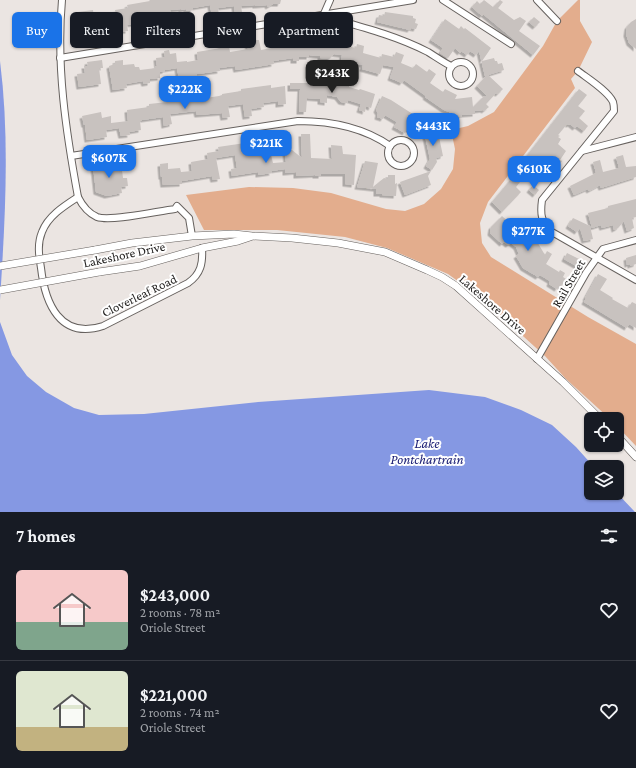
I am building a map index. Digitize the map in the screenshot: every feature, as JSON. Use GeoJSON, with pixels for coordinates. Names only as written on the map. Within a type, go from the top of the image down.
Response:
{"type":"FeatureCollection","features":[{"type":"Feature","properties":{"kind":"street"},"geometry":{"type":"LineString","coordinates":[[62,0],[60,25],[62,93],[78,197],[88,211],[102,218],[116,218],[175,209],[177,206],[189,218],[192,236]]}},
{"type":"Feature","properties":{"kind":"street"},"geometry":{"type":"LineString","coordinates":[[325,12],[330,0]]}},
{"type":"Feature","properties":{"kind":"street"},"geometry":{"type":"LineString","coordinates":[[346,12],[413,0]]}},
{"type":"Feature","properties":{"kind":"street"},"geometry":{"type":"LineString","coordinates":[[443,0],[511,44]]}},
{"type":"Feature","properties":{"kind":"street"},"geometry":{"type":"LineString","coordinates":[[537,0],[557,21]]}},
{"type":"Feature","properties":{"kind":"street"},"geometry":{"type":"LineString","coordinates":[[353,24],[376,31],[412,45],[451,66]]}},
{"type":"Feature","properties":{"kind":"street"},"geometry":{"type":"LineString","coordinates":[[60,58],[264,25]]}},
{"type":"Feature","properties":{"kind":"street"},"geometry":{"type":"LineString","coordinates":[[458,62],[466,63],[474,72],[472,80],[466,86],[454,85],[449,78],[451,66],[458,62]]}},
{"type":"Feature","properties":{"kind":"street"},"geometry":{"type":"LineString","coordinates":[[578,71],[608,95],[614,105],[614,111],[542,200],[541,214],[546,225],[552,232],[597,256],[636,280]]}},
{"type":"Feature","properties":{"kind":"street"},"geometry":{"type":"LineString","coordinates":[[71,156],[298,121],[318,121],[349,127],[375,137],[390,146]]}},
{"type":"Feature","properties":{"kind":"street"},"geometry":{"type":"LineString","coordinates":[[582,151],[636,137]]}},
{"type":"Feature","properties":{"kind":"street"},"geometry":{"type":"LineString","coordinates":[[400,140],[408,143],[413,149],[413,157],[408,163],[401,166],[393,164],[389,157],[388,150],[390,146],[396,141],[400,140]]}},
{"type":"Feature","properties":{"kind":"street","name":"Cloverleaf Road"},"geometry":{"type":"LineString","coordinates":[[78,197],[62,208],[47,222],[38,246],[47,300],[52,310],[67,324],[84,328],[103,326],[188,283],[198,275],[202,257],[202,248]]}},
{"type":"Feature","properties":{"kind":"street","name":"Lakeshore Drive"},"geometry":{"type":"LineString","coordinates":[[0,266],[132,243],[192,236],[234,234],[338,243],[384,252],[442,277],[456,286],[563,382],[593,412]]}},
{"type":"Feature","properties":{"kind":"street","name":"Lakeshore Drive"},"geometry":{"type":"LineString","coordinates":[[0,290],[140,266],[202,248],[238,241],[252,236]]}},
{"type":"Feature","properties":{"kind":"street","name":"Rail Street"},"geometry":{"type":"LineString","coordinates":[[537,359],[597,256],[603,249],[636,240]]}},
{"type":"Feature","properties":{"kind":"street"},"geometry":{"type":"LineString","coordinates":[[624,444],[636,457]]}},
{"type":"Feature","properties":{"kind":"shaded area"},"geometry":{"type":"Polygon","coordinates":[[[578,0],[580,0],[580,21],[592,42],[578,71],[571,79],[575,88],[488,202],[480,223],[482,243],[491,257],[588,317],[636,344],[636,446],[624,433],[624,412],[602,412],[566,379],[545,356],[481,298],[448,274],[387,248],[345,237],[277,230],[204,230],[186,195],[249,187],[293,188],[331,193],[386,209],[405,211],[424,204],[441,189],[453,169],[455,149],[451,130],[468,126],[494,112],[543,46],[557,21],[578,0]]]}},
{"type":"Feature","properties":{"kind":"water"},"geometry":{"type":"Polygon","coordinates":[[[0,61],[5,121],[6,180],[0,300],[0,61]]]}},
{"type":"Feature","properties":{"kind":"water","name":"Lake Pontchartrain"},"geometry":{"type":"Polygon","coordinates":[[[0,322],[12,355],[27,376],[46,392],[74,408],[99,415],[144,414],[258,402],[429,390],[485,397],[521,410],[552,425],[576,447],[588,460],[584,460],[584,500],[624,500],[635,512],[0,512],[0,322]]]}},
{"type":"Feature","properties":{"kind":"building"},"geometry":{"type":"Polygon","coordinates":[[[149,0],[281,0],[280,4],[273,4],[268,7],[267,5],[241,6],[242,12],[235,12],[234,6],[218,8],[219,12],[211,12],[210,5],[193,8],[193,10],[186,11],[186,9],[181,9],[170,10],[170,12],[131,12],[131,24],[127,25],[128,31],[123,32],[123,12],[115,12],[115,10],[128,8],[127,5],[150,1],[149,0]]]}},
{"type":"Feature","properties":{"kind":"building"},"geometry":{"type":"Polygon","coordinates":[[[484,0],[493,7],[500,0],[503,2],[498,8],[514,20],[520,17],[526,21],[519,31],[540,46],[533,55],[483,14],[482,16],[472,7],[477,1],[480,4],[484,0]]]}},
{"type":"Feature","properties":{"kind":"building"},"geometry":{"type":"Polygon","coordinates":[[[93,10],[93,12],[78,12],[93,10]]]}},
{"type":"Feature","properties":{"kind":"building"},"geometry":{"type":"Polygon","coordinates":[[[385,12],[413,16],[413,18],[416,19],[415,23],[418,24],[416,29],[411,28],[410,30],[377,22],[379,15],[384,16],[385,12]]]}},
{"type":"Feature","properties":{"kind":"building"},"geometry":{"type":"Polygon","coordinates":[[[534,17],[540,22],[535,27],[529,22],[534,17]]]}},
{"type":"Feature","properties":{"kind":"building"},"geometry":{"type":"Polygon","coordinates":[[[445,19],[459,29],[461,26],[464,29],[465,28],[491,48],[482,61],[494,58],[498,64],[502,63],[504,70],[488,75],[503,89],[498,94],[496,93],[486,104],[489,107],[484,111],[475,111],[475,114],[462,115],[461,117],[444,110],[404,80],[402,83],[390,78],[394,67],[383,65],[380,74],[362,69],[363,65],[347,62],[347,66],[341,64],[342,55],[334,54],[329,59],[309,55],[309,57],[299,57],[299,61],[293,61],[293,58],[273,61],[274,64],[236,70],[235,66],[219,68],[220,71],[197,74],[197,76],[179,79],[177,68],[160,72],[160,78],[150,79],[150,83],[144,84],[143,81],[126,84],[127,88],[113,90],[109,66],[115,64],[115,61],[123,60],[123,65],[134,64],[135,67],[139,67],[140,70],[156,68],[156,58],[165,57],[164,51],[169,50],[170,54],[176,53],[177,62],[187,62],[198,60],[197,52],[221,48],[229,48],[230,52],[248,48],[256,48],[256,40],[259,40],[261,50],[272,48],[356,48],[357,44],[364,46],[363,53],[381,58],[382,54],[394,57],[396,52],[404,55],[401,63],[413,68],[416,64],[427,72],[429,69],[436,74],[430,83],[443,92],[445,89],[457,95],[455,99],[472,97],[473,107],[484,96],[487,96],[477,86],[487,75],[485,76],[479,51],[476,55],[470,51],[467,55],[461,51],[460,53],[455,48],[448,58],[440,53],[443,48],[431,40],[445,19]]]}},
{"type":"Feature","properties":{"kind":"building"},"geometry":{"type":"Polygon","coordinates":[[[636,19],[636,49],[629,43],[626,34],[627,27],[636,19]]]}},
{"type":"Feature","properties":{"kind":"building"},"geometry":{"type":"Polygon","coordinates":[[[102,60],[103,68],[99,68],[101,84],[79,87],[77,74],[85,73],[84,66],[88,66],[87,62],[102,60]]]}},
{"type":"Feature","properties":{"kind":"building"},"geometry":{"type":"Polygon","coordinates":[[[310,82],[349,86],[375,94],[371,108],[366,106],[365,112],[359,110],[361,104],[348,100],[347,103],[341,102],[337,97],[327,95],[327,103],[320,102],[320,99],[307,98],[306,112],[299,112],[300,89],[290,89],[290,83],[310,82]]]}},
{"type":"Feature","properties":{"kind":"building"},"geometry":{"type":"Polygon","coordinates":[[[271,85],[271,88],[285,86],[286,104],[278,105],[278,101],[263,103],[264,107],[251,109],[252,116],[245,117],[243,104],[228,106],[230,117],[223,118],[222,113],[197,115],[196,111],[170,114],[172,124],[164,126],[163,117],[142,120],[140,121],[141,130],[129,132],[130,135],[121,136],[119,128],[106,130],[107,137],[87,140],[82,116],[101,112],[102,118],[111,116],[111,123],[128,121],[127,110],[149,107],[149,104],[186,100],[185,98],[191,97],[192,100],[219,96],[222,94],[241,91],[241,89],[271,85]]]}},
{"type":"Feature","properties":{"kind":"building"},"geometry":{"type":"Polygon","coordinates":[[[579,89],[587,95],[578,106],[585,111],[579,118],[588,126],[584,131],[577,126],[575,128],[570,124],[567,124],[558,135],[561,139],[558,144],[566,151],[560,160],[562,161],[558,166],[547,158],[535,171],[538,175],[534,180],[526,174],[516,187],[521,192],[502,212],[492,202],[513,177],[511,176],[579,89]]]}},
{"type":"Feature","properties":{"kind":"building"},"geometry":{"type":"Polygon","coordinates":[[[382,96],[391,100],[422,120],[421,121],[423,122],[416,133],[407,129],[405,133],[394,127],[397,122],[385,115],[383,119],[377,117],[378,113],[376,110],[382,96]]]}},
{"type":"Feature","properties":{"kind":"building"},"geometry":{"type":"Polygon","coordinates":[[[434,129],[435,133],[438,132],[443,156],[436,158],[437,162],[432,170],[426,166],[430,159],[424,131],[434,129]]]}},
{"type":"Feature","properties":{"kind":"building"},"geometry":{"type":"Polygon","coordinates":[[[301,134],[310,134],[311,158],[332,159],[331,145],[342,146],[343,154],[356,155],[354,185],[345,184],[345,174],[296,176],[296,172],[285,173],[285,169],[258,175],[258,172],[232,176],[231,169],[237,168],[235,155],[216,158],[220,179],[213,180],[212,176],[182,181],[182,184],[163,185],[160,164],[168,163],[168,169],[180,168],[181,172],[192,171],[191,162],[208,159],[207,153],[219,151],[218,147],[245,143],[247,153],[258,151],[259,156],[271,155],[273,163],[286,162],[285,150],[292,150],[302,158],[301,134]]]}},
{"type":"Feature","properties":{"kind":"building"},"geometry":{"type":"Polygon","coordinates":[[[623,155],[626,167],[636,166],[636,177],[601,188],[600,185],[589,191],[588,189],[574,195],[570,186],[596,173],[593,162],[600,160],[603,172],[619,168],[616,157],[623,155]]]}},
{"type":"Feature","properties":{"kind":"building"},"geometry":{"type":"Polygon","coordinates":[[[365,161],[378,163],[373,187],[384,178],[388,179],[388,175],[395,175],[395,184],[397,183],[396,196],[376,194],[376,189],[357,187],[365,161]]]}},
{"type":"Feature","properties":{"kind":"building"},"geometry":{"type":"Polygon","coordinates":[[[121,162],[123,178],[127,178],[128,186],[121,187],[122,193],[107,196],[96,192],[93,166],[121,162]]]}},
{"type":"Feature","properties":{"kind":"building"},"geometry":{"type":"Polygon","coordinates":[[[431,171],[428,176],[431,185],[405,195],[400,182],[431,171]]]}},
{"type":"Feature","properties":{"kind":"building"},"geometry":{"type":"Polygon","coordinates":[[[533,185],[539,190],[535,195],[529,190],[533,185]]]}},
{"type":"Feature","properties":{"kind":"building"},"geometry":{"type":"Polygon","coordinates":[[[636,199],[636,217],[632,218],[634,228],[627,231],[624,221],[614,230],[613,225],[602,228],[601,225],[592,228],[588,213],[636,199]]]}},
{"type":"Feature","properties":{"kind":"building"},"geometry":{"type":"Polygon","coordinates":[[[502,216],[513,226],[511,228],[518,236],[530,230],[545,255],[547,251],[552,254],[546,264],[559,272],[560,270],[565,273],[563,277],[566,279],[561,287],[559,286],[557,289],[549,284],[550,281],[540,275],[538,277],[523,268],[516,256],[519,254],[516,247],[511,243],[508,245],[504,242],[502,244],[490,233],[491,227],[502,216]]]}},
{"type":"Feature","properties":{"kind":"building"},"geometry":{"type":"Polygon","coordinates":[[[573,218],[590,226],[593,239],[584,241],[580,228],[577,232],[568,226],[573,218]]]}},
{"type":"Feature","properties":{"kind":"building"},"geometry":{"type":"Polygon","coordinates":[[[567,253],[581,260],[578,267],[564,259],[567,253]]]}},
{"type":"Feature","properties":{"kind":"building"},"geometry":{"type":"Polygon","coordinates":[[[636,255],[636,264],[630,266],[630,264],[627,265],[626,258],[636,255]]]}},
{"type":"Feature","properties":{"kind":"building"},"geometry":{"type":"Polygon","coordinates":[[[598,274],[607,279],[600,290],[628,308],[632,302],[636,304],[636,328],[629,324],[627,328],[584,302],[598,274]]]}}]}
